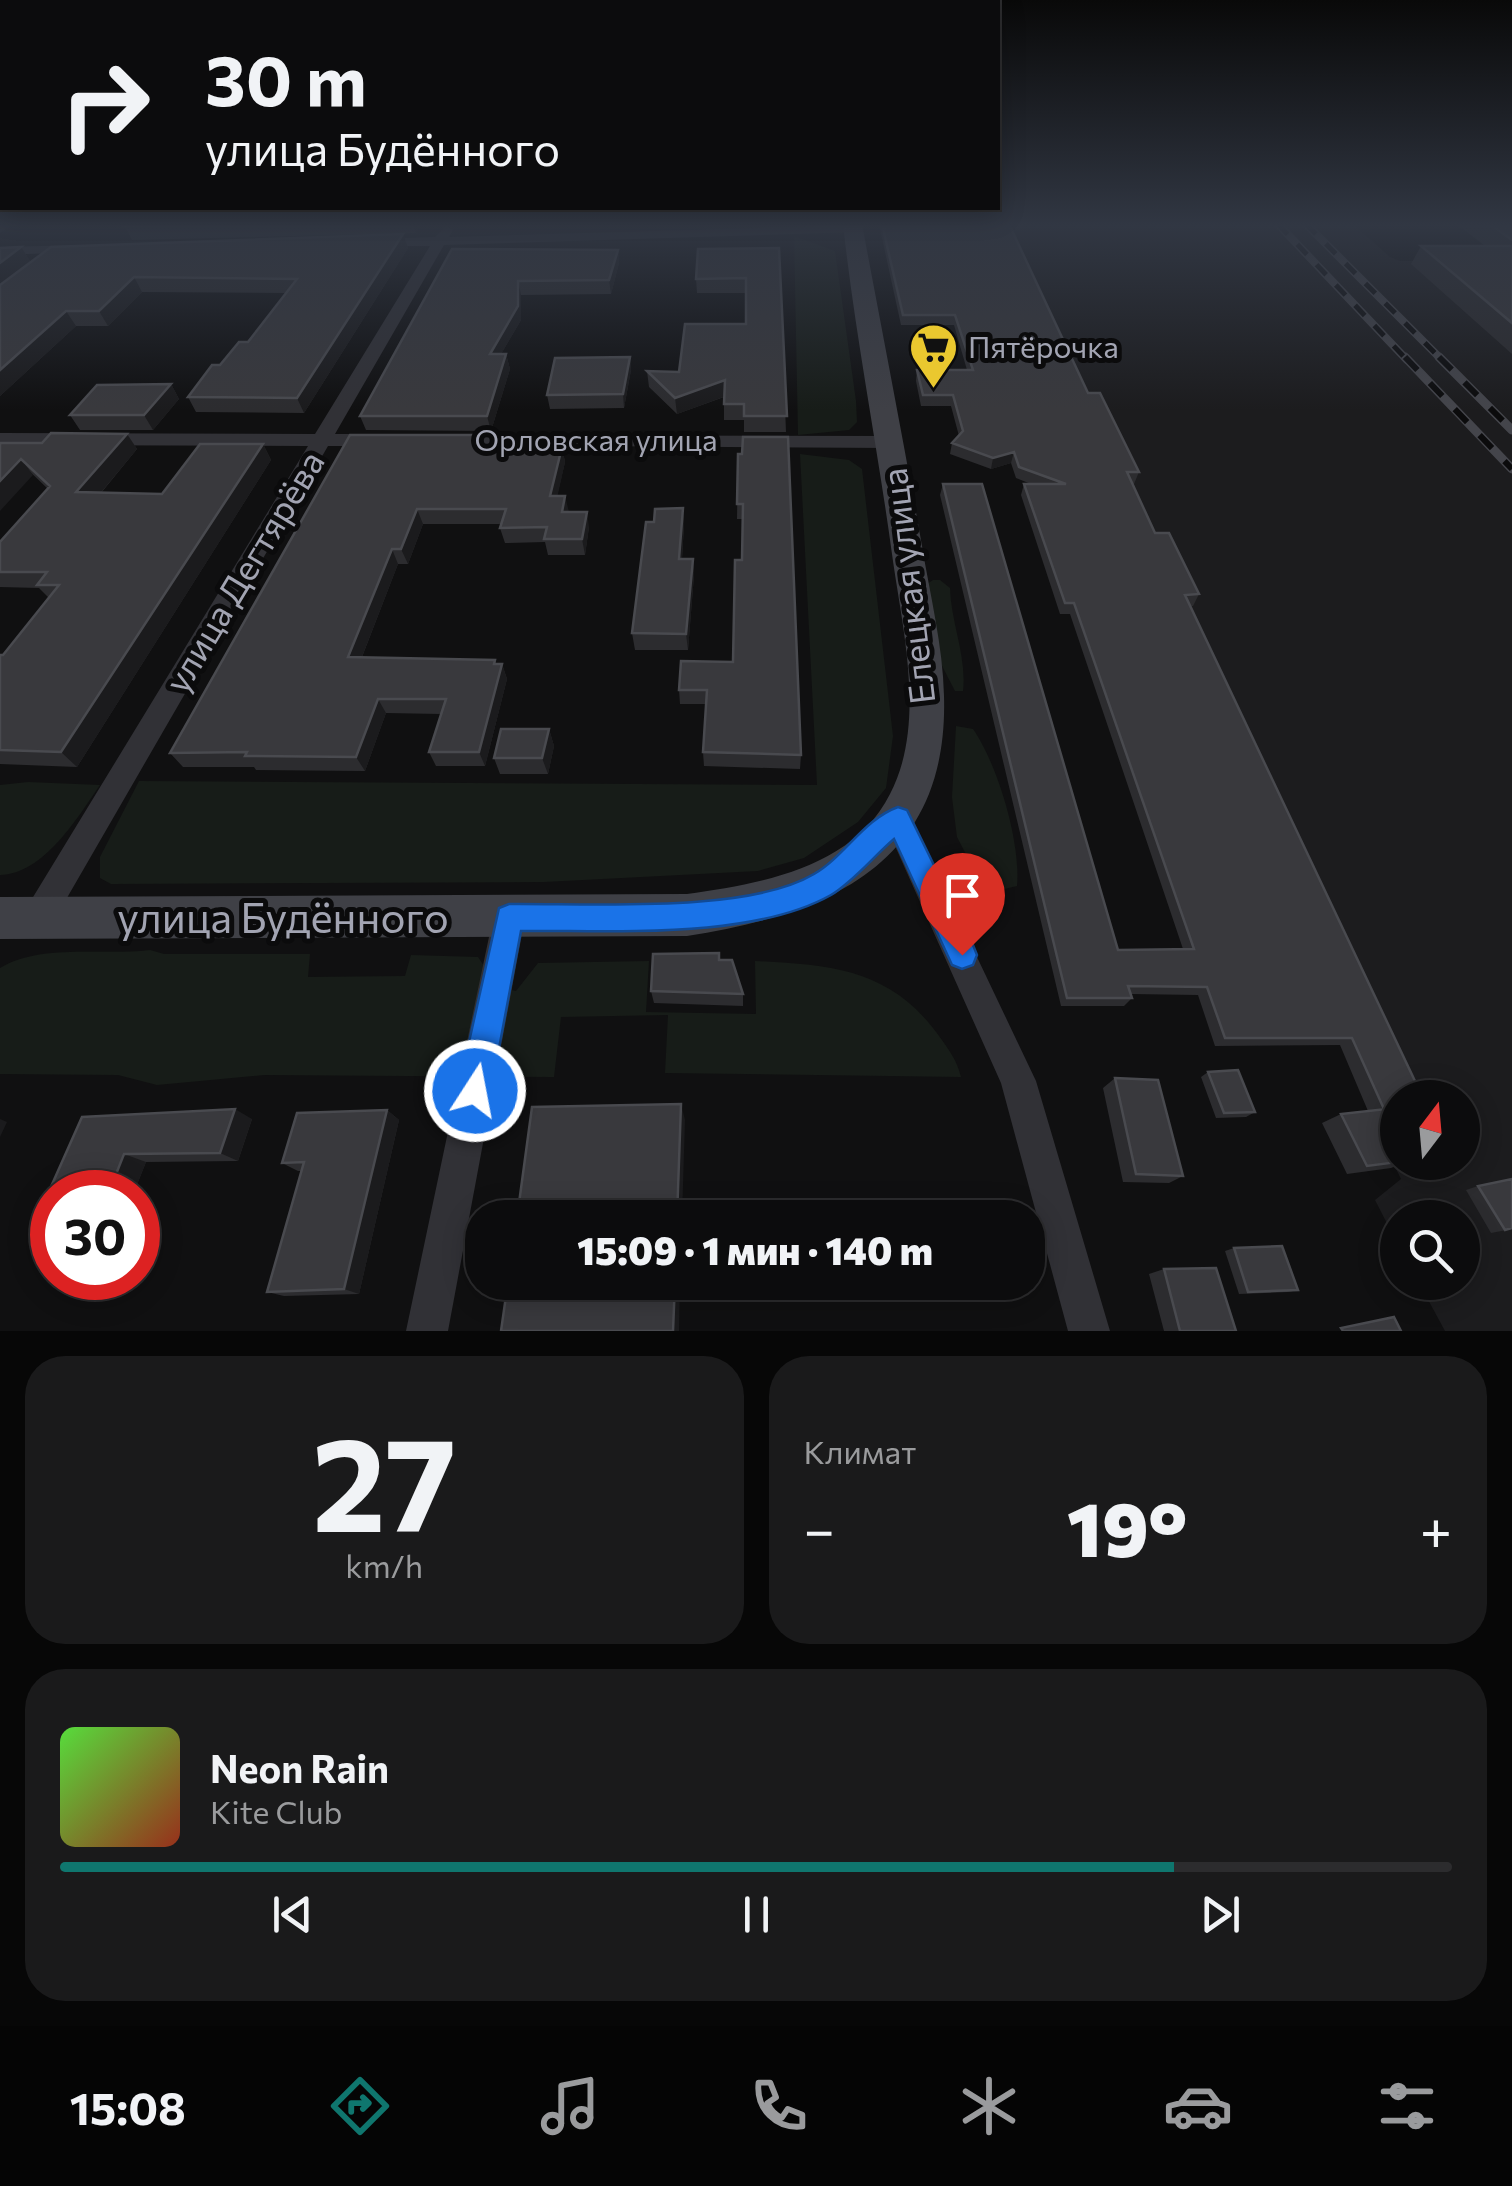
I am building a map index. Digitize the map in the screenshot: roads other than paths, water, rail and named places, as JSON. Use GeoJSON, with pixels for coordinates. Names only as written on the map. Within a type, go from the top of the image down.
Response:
{"type":"FeatureCollection","features":[{"type":"Feature","properties":{"kind":"main road","name":"Елецкая улица"},"geometry":{"type":"LineString","coordinates":[[863,286],[892,442],[926,712],[920,763],[898,818]]}},
{"type":"Feature","properties":{"kind":"main road","name":"улица Будённого"},"geometry":{"type":"LineString","coordinates":[[19,918],[687,915],[761,905],[822,885],[898,818]]}},
{"type":"Feature","properties":{"kind":"street","name":"улица Дегтярёва"},"geometry":{"type":"LineString","coordinates":[[19,918],[324,440],[414,286]]}},
{"type":"Feature","properties":{"kind":"street"},"geometry":{"type":"LineString","coordinates":[[0,439],[394,440]]}},
{"type":"Feature","properties":{"kind":"street","name":"Орловская улица"},"geometry":{"type":"LineString","coordinates":[[434,440],[892,442]]}},
{"type":"Feature","properties":{"kind":"street"},"geometry":{"type":"LineString","coordinates":[[898,818],[1018,1082],[1089,1331]]}},
{"type":"Feature","properties":{"kind":"street"},"geometry":{"type":"LineString","coordinates":[[427,1331],[509,918]]}},
{"type":"Feature","properties":{"kind":"railway"},"geometry":{"type":"LineString","coordinates":[[1337,286],[1407,360]]}},
{"type":"Feature","properties":{"kind":"railway"},"geometry":{"type":"LineString","coordinates":[[1368,286],[1512,430]]}},
{"type":"Feature","properties":{"kind":"railway"},"geometry":{"type":"LineString","coordinates":[[1405,357],[1512,469]]}},
{"type":"Feature","properties":{"kind":"place","name":"Пятёрочка"},"geometry":{"type":"Point","coordinates":[933,390]}}]}
